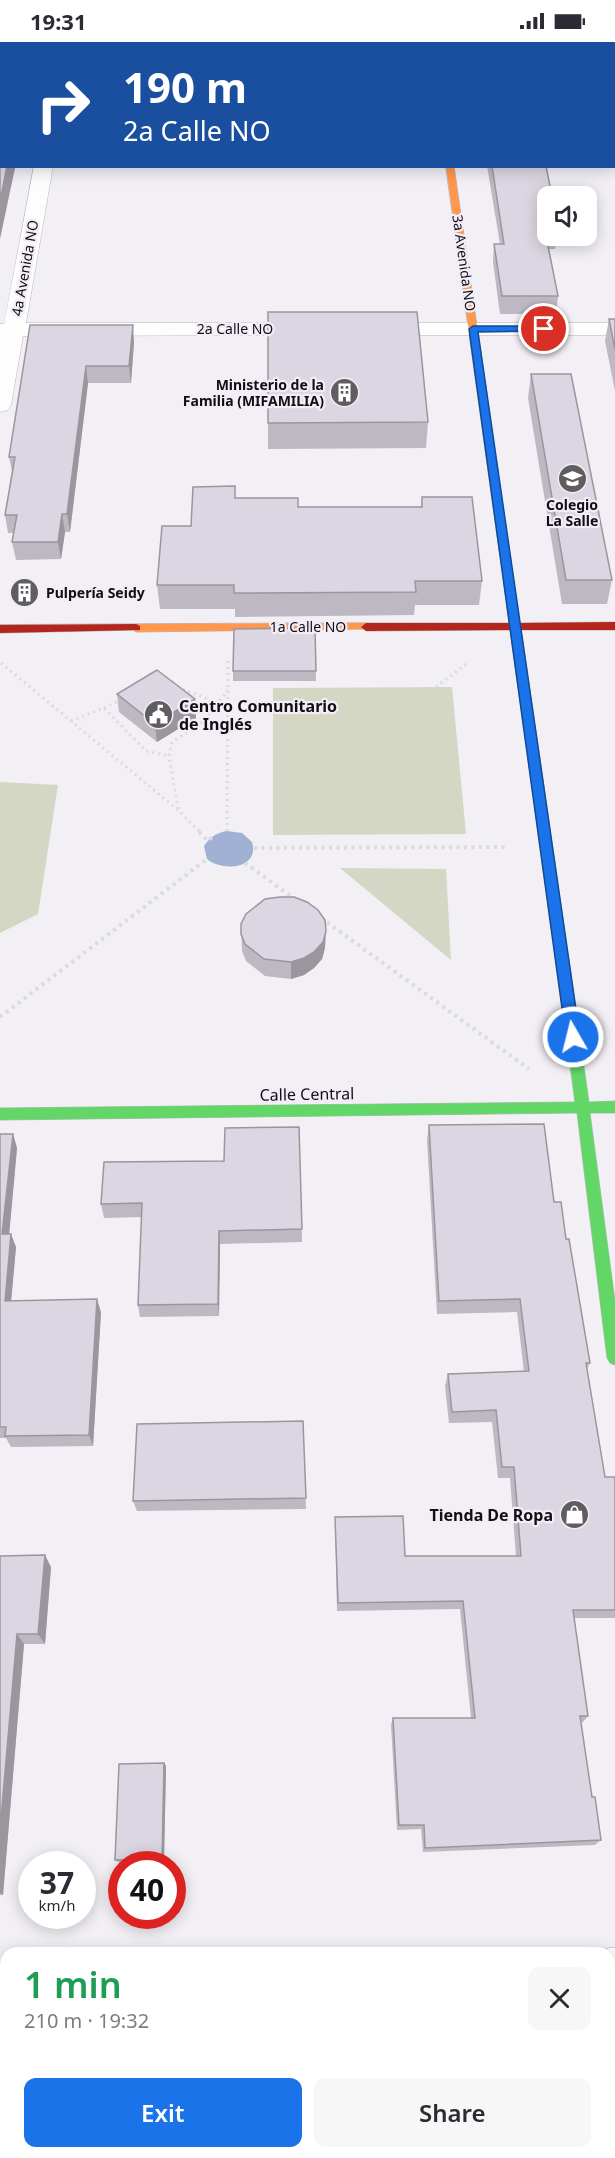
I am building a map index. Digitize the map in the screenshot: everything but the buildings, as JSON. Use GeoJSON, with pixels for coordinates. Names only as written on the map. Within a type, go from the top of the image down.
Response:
{"type":"FeatureCollection","features":[{"type":"Feature","properties":{"kind":"main road","name":"3a Avenida NO"},"geometry":{"type":"LineString","coordinates":[[450,168],[583,1108],[615,1358]]}},
{"type":"Feature","properties":{"kind":"main road","name":"1a Calle NO"},"geometry":{"type":"LineString","coordinates":[[0,629],[615,626]]}},
{"type":"Feature","properties":{"kind":"main road","name":"Calle Central"},"geometry":{"type":"LineString","coordinates":[[0,1114],[615,1107]]}},
{"type":"Feature","properties":{"kind":"street","name":"4a Avenida NO"},"geometry":{"type":"LineString","coordinates":[[0,405],[7,330],[44,168]]}},
{"type":"Feature","properties":{"kind":"street","name":"2a Calle NO"},"geometry":{"type":"LineString","coordinates":[[7,330],[332,329]]}},
{"type":"Feature","properties":{"kind":"street"},"geometry":{"type":"LineString","coordinates":[[356,329],[615,329]]}},
{"type":"Feature","properties":{"kind":"path"},"geometry":{"type":"LineString","coordinates":[[227,628],[227,831]]}},
{"type":"Feature","properties":{"kind":"path"},"geometry":{"type":"LineString","coordinates":[[0,663],[178,810],[208,841],[213,836]]}},
{"type":"Feature","properties":{"kind":"path"},"geometry":{"type":"LineString","coordinates":[[168,684],[218,703]]}},
{"type":"Feature","properties":{"kind":"path"},"geometry":{"type":"LineString","coordinates":[[178,810],[169,756],[172,742],[203,722],[228,690]]}},
{"type":"Feature","properties":{"kind":"path"},"geometry":{"type":"LineString","coordinates":[[71,721],[131,694]]}},
{"type":"Feature","properties":{"kind":"path"},"geometry":{"type":"LineString","coordinates":[[104,708],[146,751],[169,756]]}},
{"type":"Feature","properties":{"kind":"path"},"geometry":{"type":"LineString","coordinates":[[254,848],[546,847]]}},
{"type":"Feature","properties":{"kind":"path"},"geometry":{"type":"LineString","coordinates":[[0,1017],[207,859]]}},
{"type":"Feature","properties":{"kind":"path"},"geometry":{"type":"LineString","coordinates":[[245,863],[303,905]]}},
{"type":"Feature","properties":{"kind":"path"},"geometry":{"type":"LineString","coordinates":[[312,912],[583,1108]]}},
{"type":"Feature","properties":{"kind":"green space"},"geometry":{"type":"Polygon","coordinates":[[[452,687],[466,834],[273,835],[273,688],[452,687]]]}},
{"type":"Feature","properties":{"kind":"green space"},"geometry":{"type":"Polygon","coordinates":[[[0,782],[58,785],[38,914],[0,933],[0,782]]]}},
{"type":"Feature","properties":{"kind":"green space"},"geometry":{"type":"Polygon","coordinates":[[[340,868],[446,869],[451,960],[340,868]]]}},
{"type":"Feature","properties":{"kind":"water"},"geometry":{"type":"Polygon","coordinates":[[[227,831],[242,833],[252,842],[253,851],[245,863],[238,866],[221,866],[207,859],[204,846],[214,836],[227,831]]]}},
{"type":"Feature","properties":{"kind":"traffic: fast"},"geometry":{"type":"LineString","coordinates":[[534,759],[615,1358]]}},
{"type":"Feature","properties":{"kind":"traffic: fast"},"geometry":{"type":"LineString","coordinates":[[0,1114],[615,1107]]}},
{"type":"Feature","properties":{"kind":"traffic: slow"},"geometry":{"type":"LineString","coordinates":[[450,168],[505,555]]}},
{"type":"Feature","properties":{"kind":"traffic: slow"},"geometry":{"type":"LineString","coordinates":[[136,628],[366,627]]}},
{"type":"Feature","properties":{"kind":"traffic: jam"},"geometry":{"type":"LineString","coordinates":[[505,555],[534,759]]}},
{"type":"Feature","properties":{"kind":"traffic: jam"},"geometry":{"type":"LineString","coordinates":[[366,627],[615,626]]}},
{"type":"Feature","properties":{"kind":"traffic: jam"},"geometry":{"type":"LineString","coordinates":[[0,629],[136,628]]}},
{"type":"Feature","properties":{"kind":"place","name":"Ministerio de la Familia (MIFAMILIA)"},"geometry":{"type":"Point","coordinates":[345,393]}},
{"type":"Feature","properties":{"kind":"place","name":"Colegio La Salle"},"geometry":{"type":"Point","coordinates":[572,478]}},
{"type":"Feature","properties":{"kind":"place","name":"Pulpería Seidy"},"geometry":{"type":"Point","coordinates":[25,593]}},
{"type":"Feature","properties":{"kind":"place","name":"Centro Comunitario de Inglés"},"geometry":{"type":"Point","coordinates":[158,715]}},
{"type":"Feature","properties":{"kind":"place","name":"Tienda De Ropa"},"geometry":{"type":"Point","coordinates":[574,1515]}},
{"type":"Feature","properties":{"kind":"route"},"geometry":{"type":"LineString","coordinates":[[544,329],[473,329],[573,1037]]}}]}
